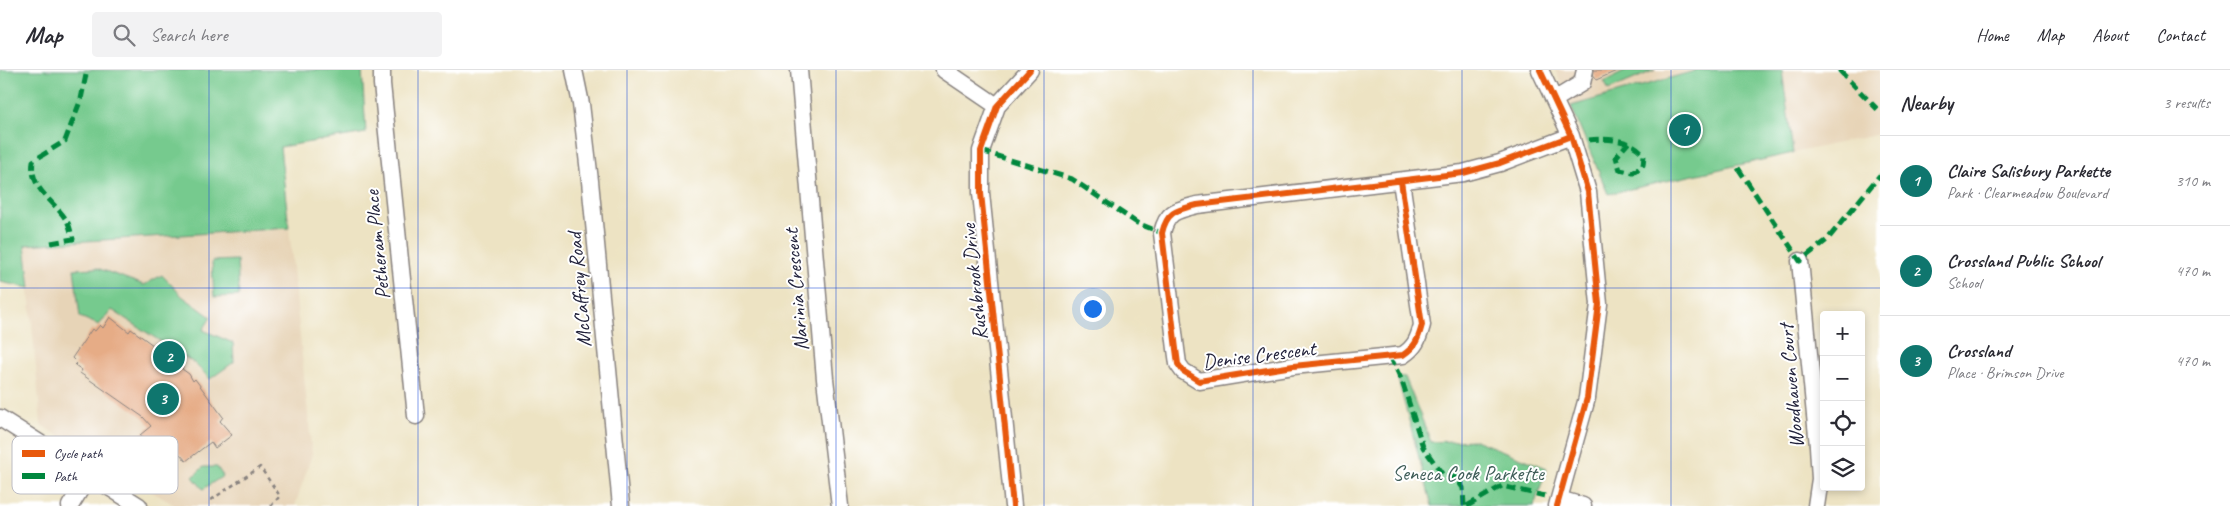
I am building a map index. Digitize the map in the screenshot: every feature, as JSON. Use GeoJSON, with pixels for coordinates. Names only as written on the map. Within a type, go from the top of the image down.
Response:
{"type":"FeatureCollection","features":[{"type":"Feature","properties":{"kind":"street","name":"Petheram Place"},"geometry":{"type":"LineString","coordinates":[[382,70],[416,416]]}},
{"type":"Feature","properties":{"kind":"street","name":"McCaffrey Road"},"geometry":{"type":"LineString","coordinates":[[574,70],[581,104],[590,181],[621,506]]}},
{"type":"Feature","properties":{"kind":"street","name":"Narinia Crescent"},"geometry":{"type":"LineString","coordinates":[[799,70],[825,379],[840,506]]}},
{"type":"Feature","properties":{"kind":"street"},"geometry":{"type":"LineString","coordinates":[[944,70],[997,106]]}},
{"type":"Feature","properties":{"kind":"street","name":"Rushbrook Drive"},"geometry":{"type":"LineString","coordinates":[[1013,506],[981,193],[981,151],[997,106],[1030,70]]}},
{"type":"Feature","properties":{"kind":"street"},"geometry":{"type":"LineString","coordinates":[[1540,70],[1571,136],[1588,192],[1599,304],[1587,398],[1570,453],[1558,502],[1583,506]]}},
{"type":"Feature","properties":{"kind":"street"},"geometry":{"type":"LineString","coordinates":[[1554,100],[1582,83],[1585,70]]}},
{"type":"Feature","properties":{"kind":"street","name":"Denise Crescent"},"geometry":{"type":"LineString","coordinates":[[1401,181],[1422,325],[1418,341],[1412,349],[1403,355],[1293,366],[1199,381],[1183,371],[1178,364],[1162,233],[1168,216],[1178,210],[1197,204],[1463,173],[1500,164],[1571,136]]}},
{"type":"Feature","properties":{"kind":"street","name":"Woodhaven Court"},"geometry":{"type":"LineString","coordinates":[[1800,262],[1818,446],[1820,479],[1816,506]]}},
{"type":"Feature","properties":{"kind":"street"},"geometry":{"type":"LineString","coordinates":[[0,418],[28,436]]}},
{"type":"Feature","properties":{"kind":"street"},"geometry":{"type":"LineString","coordinates":[[70,506],[77,494]]}},
{"type":"Feature","properties":{"kind":"street"},"geometry":{"type":"LineString","coordinates":[[120,494],[139,506]]}},
{"type":"Feature","properties":{"kind":"path"},"geometry":{"type":"LineString","coordinates":[[210,500],[260,468],[280,496],[271,506]]}},
{"type":"Feature","properties":{"kind":"shaded area"},"geometry":{"type":"Polygon","coordinates":[[[1555,70],[1698,70],[1571,106],[1555,70]]]}},
{"type":"Feature","properties":{"kind":"shaded area"},"geometry":{"type":"Polygon","coordinates":[[[1782,70],[1880,70],[1880,134],[1793,153],[1782,70]]]}},
{"type":"Feature","properties":{"kind":"shaded area"},"geometry":{"type":"Polygon","coordinates":[[[289,228],[312,454],[295,506],[176,506],[156,494],[178,494],[178,436],[59,436],[41,425],[25,245],[289,228]]]}},
{"type":"Feature","properties":{"kind":"green space"},"geometry":{"type":"Polygon","coordinates":[[[0,70],[362,70],[366,133],[280,147],[289,228],[25,245],[30,288],[0,282],[0,70]]]}},
{"type":"Feature","properties":{"kind":"green space"},"geometry":{"type":"Polygon","coordinates":[[[1628,70],[1655,70],[1609,90],[1604,82],[1628,70]]]}},
{"type":"Feature","properties":{"kind":"green space"},"geometry":{"type":"Polygon","coordinates":[[[1698,70],[1782,70],[1793,153],[1608,194],[1571,106],[1698,70]]]}},
{"type":"Feature","properties":{"kind":"green space"},"geometry":{"type":"Polygon","coordinates":[[[237,260],[239,296],[214,297],[212,261],[237,260]]]}},
{"type":"Feature","properties":{"kind":"green space"},"geometry":{"type":"Polygon","coordinates":[[[97,268],[144,285],[162,275],[182,296],[211,317],[203,330],[233,343],[234,362],[210,379],[194,363],[112,310],[99,325],[80,317],[74,269],[97,268]]]}},
{"type":"Feature","properties":{"kind":"green space","name":"Seneca Cook Parkette"},"geometry":{"type":"Polygon","coordinates":[[[1397,376],[1405,377],[1431,442],[1475,440],[1547,468],[1534,506],[1432,506],[1397,376]]]}},
{"type":"Feature","properties":{"kind":"green space"},"geometry":{"type":"Polygon","coordinates":[[[203,467],[217,467],[223,476],[203,489],[193,477],[203,467]]]}},
{"type":"Feature","properties":{"kind":"building"},"geometry":{"type":"Polygon","coordinates":[[[1591,70],[1619,70],[1596,80],[1591,70]]]}},
{"type":"Feature","properties":{"kind":"building"},"geometry":{"type":"Polygon","coordinates":[[[110,317],[129,332],[131,329],[183,367],[182,369],[189,374],[193,381],[195,379],[223,417],[220,421],[232,435],[215,448],[211,442],[186,461],[180,454],[178,456],[178,436],[141,436],[151,426],[143,417],[80,373],[82,370],[75,365],[77,363],[72,358],[92,329],[95,331],[100,325],[103,328],[110,317]]]}},
{"type":"Feature","properties":{"kind":"marked path"},"geometry":{"type":"LineString","coordinates":[[51,243],[73,239],[67,221],[39,187],[33,171],[33,161],[65,141],[81,99],[87,70]]}},
{"type":"Feature","properties":{"kind":"marked path"},"geometry":{"type":"LineString","coordinates":[[1839,70],[1880,112]]}},
{"type":"Feature","properties":{"kind":"marked path"},"geometry":{"type":"LineString","coordinates":[[1589,140],[1619,141],[1627,143],[1633,146],[1639,150],[1644,155],[1643,165],[1633,173],[1620,170],[1616,157],[1629,142]]}},
{"type":"Feature","properties":{"kind":"marked path"},"geometry":{"type":"LineString","coordinates":[[981,151],[1072,179],[1137,223],[1162,233]]}},
{"type":"Feature","properties":{"kind":"marked path"},"geometry":{"type":"LineString","coordinates":[[1738,168],[1800,261],[1827,240],[1880,175]]}},
{"type":"Feature","properties":{"kind":"marked path"},"geometry":{"type":"LineString","coordinates":[[1390,356],[1402,381],[1423,447],[1443,475],[1456,478],[1463,488],[1464,506]]}},
{"type":"Feature","properties":{"kind":"marked path"},"geometry":{"type":"LineString","coordinates":[[1467,506],[1502,486],[1545,496]]}},
{"type":"Feature","properties":{"kind":"cycle path"},"geometry":{"type":"LineString","coordinates":[[1013,506],[981,193],[981,151],[997,106],[1030,70]]}},
{"type":"Feature","properties":{"kind":"cycle path"},"geometry":{"type":"LineString","coordinates":[[1540,70],[1571,136],[1588,192],[1599,304],[1587,398],[1557,506]]}},
{"type":"Feature","properties":{"kind":"cycle path"},"geometry":{"type":"LineString","coordinates":[[1401,181],[1422,325],[1416,343],[1407,352],[1403,355],[1293,366],[1199,381],[1183,371],[1178,364],[1162,233],[1167,220],[1178,210],[1197,205],[1463,173],[1500,163],[1571,136]]}},
{"type":"Feature","properties":{"kind":"place","name":"Claire Salisbury Parkette"},"geometry":{"type":"Point","coordinates":[1685,130]}},
{"type":"Feature","properties":{"kind":"place","name":"Crossland Public School"},"geometry":{"type":"Point","coordinates":[169,357]}},
{"type":"Feature","properties":{"kind":"place","name":"Crossland"},"geometry":{"type":"Point","coordinates":[163,399]}}]}
